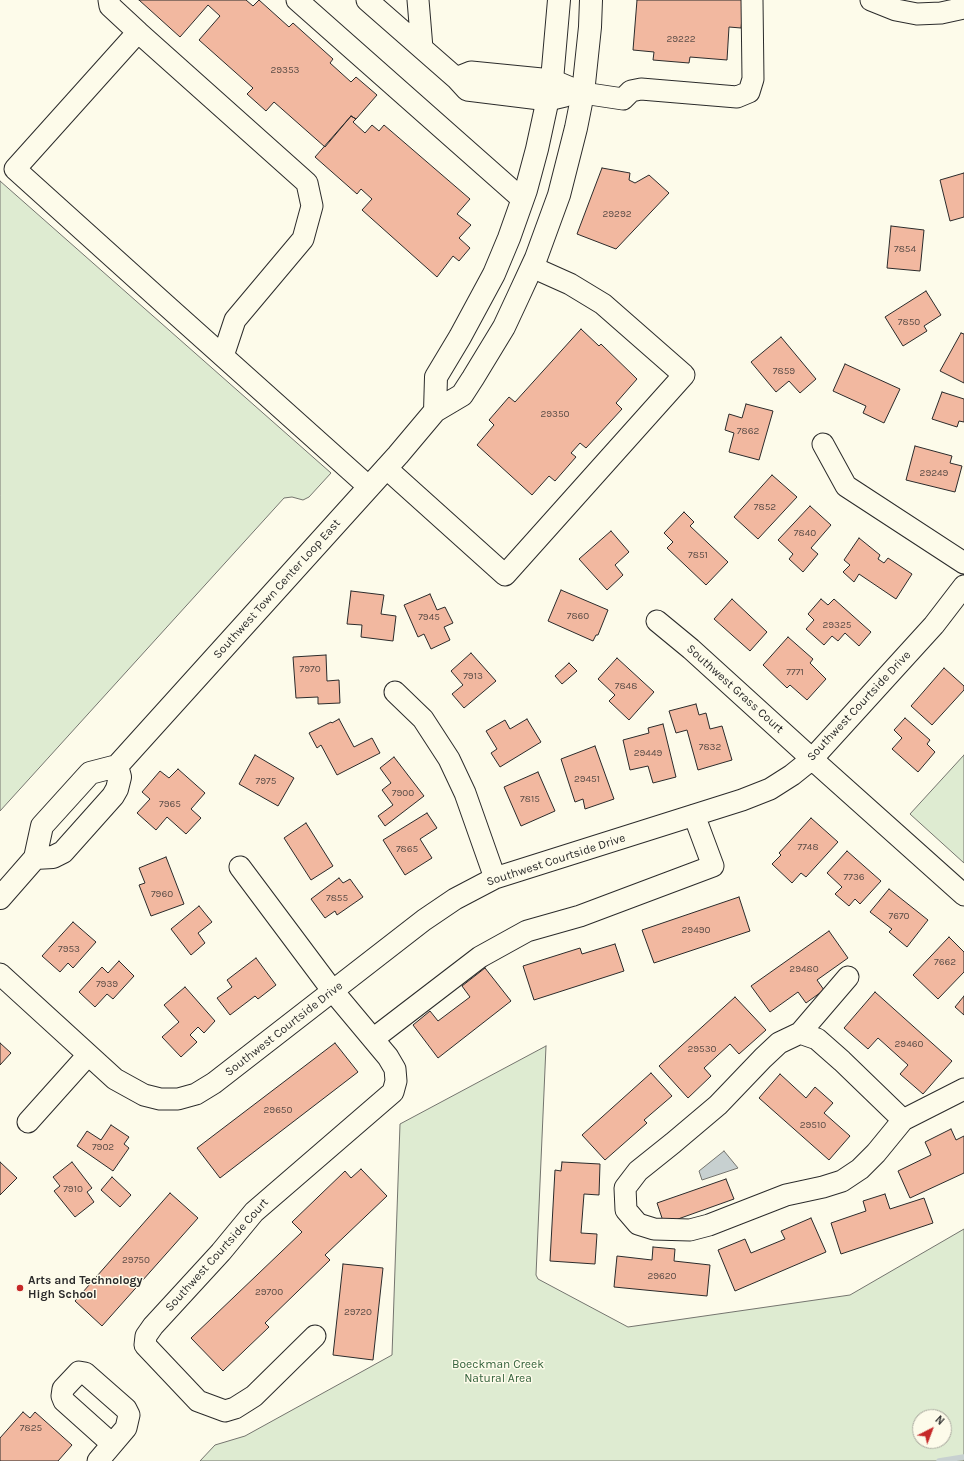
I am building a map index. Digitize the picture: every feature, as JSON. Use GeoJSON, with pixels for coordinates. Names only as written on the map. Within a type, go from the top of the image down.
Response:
{"type":"FeatureCollection","features":[{"type":"Feature","properties":{"kind":"main road"},"geometry":{"type":"LineString","coordinates":[[435,410],[436,377],[460,337],[494,274],[509,238],[538,149],[550,90],[559,0]]}},
{"type":"Feature","properties":{"kind":"main road","name":"Southwest Town Center Loop East"},"geometry":{"type":"LineString","coordinates":[[117,766],[416,435],[435,410],[462,395],[466,389],[504,327],[532,267],[559,195],[573,141],[583,93],[590,27],[591,0]]}},
{"type":"Feature","properties":{"kind":"main road"},"geometry":{"type":"LineString","coordinates":[[0,898],[35,858],[42,826],[90,773],[117,766],[120,778],[117,789],[63,852],[49,858],[35,858]]}},
{"type":"Feature","properties":{"kind":"street"},"geometry":{"type":"LineString","coordinates":[[109,0],[110,6],[138,32],[307,183],[312,206],[303,239],[235,320],[223,356]]}},
{"type":"Feature","properties":{"kind":"street"},"geometry":{"type":"LineString","coordinates":[[297,0],[522,199]]}},
{"type":"Feature","properties":{"kind":"street"},"geometry":{"type":"LineString","coordinates":[[367,0],[456,78],[470,72],[550,90],[623,99],[631,91],[641,89],[737,97],[749,92],[753,79],[752,0]]}},
{"type":"Feature","properties":{"kind":"street"},"geometry":{"type":"LineString","coordinates":[[418,0],[422,48]]}},
{"type":"Feature","properties":{"kind":"street"},"geometry":{"type":"LineString","coordinates":[[871,0],[896,10],[917,14],[964,8]]}},
{"type":"Feature","properties":{"kind":"street"},"geometry":{"type":"LineString","coordinates":[[138,32],[14,169],[369,487]]}},
{"type":"Feature","properties":{"kind":"street"},"geometry":{"type":"LineString","coordinates":[[386,468],[505,575],[684,375],[603,304],[570,284],[532,267]]}},
{"type":"Feature","properties":{"kind":"street"},"geometry":{"type":"LineString","coordinates":[[823,444],[846,486],[964,563]]}},
{"type":"Feature","properties":{"kind":"street","name":"Southwest Courtside Drive"},"geometry":{"type":"LineString","coordinates":[[0,974],[115,1079],[144,1095],[160,1099],[178,1099],[196,1094],[214,1084],[332,990],[424,920],[455,899],[495,878],[742,800],[770,789],[792,775],[812,760],[934,625],[964,586]]}},
{"type":"Feature","properties":{"kind":"street","name":"Southwest Grass Court"},"geometry":{"type":"LineString","coordinates":[[657,621],[691,649],[812,760],[964,895]]}},
{"type":"Feature","properties":{"kind":"street"},"geometry":{"type":"LineString","coordinates":[[395,692],[423,719],[449,758],[465,793],[495,878]]}},
{"type":"Feature","properties":{"kind":"street"},"geometry":{"type":"LineString","coordinates":[[373,1039],[480,957],[527,931],[580,916],[713,866],[694,815]]}},
{"type":"Feature","properties":{"kind":"street","name":"Southwest Courtside Court"},"geometry":{"type":"LineString","coordinates":[[240,867],[332,990],[388,1057],[395,1069],[396,1081],[393,1092],[254,1212],[225,1247],[153,1326],[146,1336],[145,1345],[198,1401],[225,1411],[235,1408],[254,1396],[315,1336]]}},
{"type":"Feature","properties":{"kind":"street"},"geometry":{"type":"LineString","coordinates":[[848,977],[800,1033],[779,1044],[763,1058],[718,1105],[673,1144],[638,1171],[626,1188],[626,1210],[638,1224],[654,1229],[690,1230],[728,1219],[786,1195],[823,1187],[842,1181],[860,1169],[876,1153],[903,1120],[964,1089]]}},
{"type":"Feature","properties":{"kind":"street"},"geometry":{"type":"LineString","coordinates":[[800,1033],[817,1039],[903,1120]]}},
{"type":"Feature","properties":{"kind":"street"},"geometry":{"type":"LineString","coordinates":[[28,1122],[88,1055]]}},
{"type":"Feature","properties":{"kind":"street"},"geometry":{"type":"LineString","coordinates":[[98,1461],[112,1444]]}},
{"type":"Feature","properties":{"kind":"green space"},"geometry":{"type":"Polygon","coordinates":[[[0,181],[331,473],[309,497],[303,500],[292,497],[284,498],[0,811],[0,181]]]}},
{"type":"Feature","properties":{"kind":"green space"},"geometry":{"type":"Polygon","coordinates":[[[964,755],[964,863],[910,814],[964,755]]]}},
{"type":"Feature","properties":{"kind":"green space","name":"Boeckman Creek Natural Area"},"geometry":{"type":"Polygon","coordinates":[[[546,1046],[536,1275],[538,1279],[628,1327],[850,1295],[964,1229],[964,1461],[200,1461],[215,1445],[245,1436],[392,1355],[400,1124],[546,1046]]]}},
{"type":"Feature","properties":{"kind":"shaded area"},"geometry":{"type":"Polygon","coordinates":[[[724,1151],[738,1168],[702,1180],[699,1171],[724,1151]]]}},
{"type":"Feature","properties":{"kind":"building"},"geometry":{"type":"Polygon","coordinates":[[[139,0],[246,0],[253,6],[259,0],[289,27],[293,23],[333,59],[330,63],[351,82],[356,77],[377,95],[356,119],[351,116],[325,147],[274,102],[266,111],[247,94],[253,88],[199,40],[220,16],[208,5],[180,37],[139,0]]]}},
{"type":"Feature","properties":{"kind":"building"},"geometry":{"type":"Polygon","coordinates":[[[637,0],[744,0],[741,28],[729,27],[727,60],[690,57],[689,63],[653,60],[654,52],[633,50],[637,0]]]}},
{"type":"Feature","properties":{"kind":"building"},"geometry":{"type":"Polygon","coordinates":[[[351,116],[356,119],[353,122],[365,133],[372,125],[379,131],[384,125],[470,199],[457,214],[471,225],[459,238],[470,248],[459,261],[453,256],[437,277],[362,210],[372,199],[361,189],[357,194],[315,157],[351,116]]]}},
{"type":"Feature","properties":{"kind":"building"},"geometry":{"type":"Polygon","coordinates":[[[602,168],[630,173],[629,180],[635,183],[649,175],[669,193],[616,249],[577,234],[602,168]]]}},
{"type":"Feature","properties":{"kind":"building"},"geometry":{"type":"Polygon","coordinates":[[[964,173],[964,217],[950,221],[940,180],[964,173]]]}},
{"type":"Feature","properties":{"kind":"building"},"geometry":{"type":"Polygon","coordinates":[[[891,226],[924,230],[920,271],[887,268],[891,226]]]}},
{"type":"Feature","properties":{"kind":"building"},"geometry":{"type":"Polygon","coordinates":[[[926,291],[941,315],[924,326],[927,331],[903,346],[885,317],[926,291]]]}},
{"type":"Feature","properties":{"kind":"building"},"geometry":{"type":"Polygon","coordinates":[[[581,329],[599,346],[601,344],[637,379],[616,403],[622,409],[586,448],[580,443],[571,453],[576,457],[555,481],[549,476],[532,495],[477,445],[494,425],[489,420],[509,397],[515,402],[581,329]]]}},
{"type":"Feature","properties":{"kind":"building"},"geometry":{"type":"Polygon","coordinates":[[[961,333],[964,334],[964,383],[940,371],[961,333]]]}},
{"type":"Feature","properties":{"kind":"building"},"geometry":{"type":"Polygon","coordinates":[[[781,337],[816,379],[800,393],[789,381],[776,392],[751,362],[781,337]]]}},
{"type":"Feature","properties":{"kind":"building"},"geometry":{"type":"Polygon","coordinates":[[[845,364],[900,389],[884,423],[863,413],[866,406],[833,391],[845,364]]]}},
{"type":"Feature","properties":{"kind":"building"},"geometry":{"type":"Polygon","coordinates":[[[942,392],[964,399],[964,422],[959,421],[957,427],[932,419],[942,392]]]}},
{"type":"Feature","properties":{"kind":"building"},"geometry":{"type":"Polygon","coordinates":[[[746,404],[773,411],[759,460],[729,452],[734,433],[725,430],[729,414],[742,418],[746,404]]]}},
{"type":"Feature","properties":{"kind":"building"},"geometry":{"type":"Polygon","coordinates":[[[915,446],[952,456],[950,463],[962,466],[955,492],[906,480],[915,446]]]}},
{"type":"Feature","properties":{"kind":"building"},"geometry":{"type":"Polygon","coordinates":[[[772,475],[797,497],[758,539],[734,517],[772,475]]]}},
{"type":"Feature","properties":{"kind":"building"},"geometry":{"type":"Polygon","coordinates":[[[810,506],[831,525],[811,548],[818,554],[803,572],[789,559],[793,554],[778,540],[810,506]]]}},
{"type":"Feature","properties":{"kind":"building"},"geometry":{"type":"Polygon","coordinates":[[[684,512],[694,522],[690,526],[728,562],[706,585],[667,548],[673,542],[664,533],[684,512]]]}},
{"type":"Feature","properties":{"kind":"building"},"geometry":{"type":"Polygon","coordinates":[[[611,531],[629,552],[615,565],[623,575],[607,590],[579,559],[611,531]]]}},
{"type":"Feature","properties":{"kind":"building"},"geometry":{"type":"Polygon","coordinates":[[[859,538],[880,555],[878,559],[884,563],[888,558],[912,574],[896,599],[859,574],[854,582],[843,572],[850,565],[844,560],[859,538]]]}},
{"type":"Feature","properties":{"kind":"building"},"geometry":{"type":"Polygon","coordinates":[[[561,590],[608,610],[598,635],[596,635],[593,641],[548,621],[561,590]]]}},
{"type":"Feature","properties":{"kind":"building"},"geometry":{"type":"Polygon","coordinates":[[[351,591],[384,595],[381,614],[396,616],[393,641],[361,637],[362,625],[347,624],[351,591]]]}},
{"type":"Feature","properties":{"kind":"building"},"geometry":{"type":"Polygon","coordinates":[[[430,594],[437,610],[445,607],[453,623],[444,627],[450,640],[431,649],[424,634],[418,637],[404,605],[430,594]]]}},
{"type":"Feature","properties":{"kind":"building"},"geometry":{"type":"Polygon","coordinates":[[[732,599],[767,632],[750,651],[714,619],[732,599]]]}},
{"type":"Feature","properties":{"kind":"building"},"geometry":{"type":"Polygon","coordinates":[[[821,599],[828,605],[834,599],[871,632],[859,646],[845,633],[838,641],[832,636],[824,645],[806,629],[814,620],[808,614],[821,599]]]}},
{"type":"Feature","properties":{"kind":"building"},"geometry":{"type":"Polygon","coordinates":[[[788,637],[813,659],[810,663],[826,679],[807,700],[790,685],[787,688],[763,665],[788,637]]]}},
{"type":"Feature","properties":{"kind":"building"},"geometry":{"type":"Polygon","coordinates":[[[471,653],[496,681],[464,708],[452,694],[463,685],[451,671],[471,653]]]}},
{"type":"Feature","properties":{"kind":"building"},"geometry":{"type":"Polygon","coordinates":[[[326,655],[327,681],[339,680],[340,703],[318,704],[318,697],[296,698],[293,657],[326,655]]]}},
{"type":"Feature","properties":{"kind":"building"},"geometry":{"type":"Polygon","coordinates":[[[617,658],[654,692],[629,720],[609,701],[615,695],[598,679],[617,658]]]}},
{"type":"Feature","properties":{"kind":"building"},"geometry":{"type":"Polygon","coordinates":[[[569,663],[577,671],[562,684],[555,676],[569,663]]]}},
{"type":"Feature","properties":{"kind":"building"},"geometry":{"type":"Polygon","coordinates":[[[944,668],[964,686],[964,690],[932,725],[911,706],[944,668]]]}},
{"type":"Feature","properties":{"kind":"building"},"geometry":{"type":"Polygon","coordinates":[[[696,704],[699,715],[706,713],[710,729],[722,726],[732,760],[698,770],[687,730],[676,733],[669,711],[696,704]]]}},
{"type":"Feature","properties":{"kind":"building"},"geometry":{"type":"Polygon","coordinates":[[[905,718],[930,740],[927,744],[935,752],[918,772],[892,749],[902,738],[894,730],[905,718]]]}},
{"type":"Feature","properties":{"kind":"building"},"geometry":{"type":"Polygon","coordinates":[[[339,719],[354,747],[372,738],[380,753],[337,775],[321,745],[317,748],[309,733],[339,719]]]}},
{"type":"Feature","properties":{"kind":"building"},"geometry":{"type":"Polygon","coordinates":[[[527,719],[541,742],[500,767],[491,753],[497,749],[486,731],[505,720],[510,729],[527,719]]]}},
{"type":"Feature","properties":{"kind":"building"},"geometry":{"type":"Polygon","coordinates":[[[663,724],[676,777],[653,783],[648,766],[630,770],[623,740],[649,733],[648,728],[663,724]]]}},
{"type":"Feature","properties":{"kind":"building"},"geometry":{"type":"Polygon","coordinates":[[[595,746],[614,799],[585,809],[583,799],[575,802],[561,759],[595,746]]]}},
{"type":"Feature","properties":{"kind":"building"},"geometry":{"type":"Polygon","coordinates":[[[255,755],[294,778],[278,806],[239,784],[255,755]]]}},
{"type":"Feature","properties":{"kind":"building"},"geometry":{"type":"Polygon","coordinates":[[[394,757],[424,796],[385,826],[378,816],[393,805],[382,790],[391,783],[380,768],[394,757]]]}},
{"type":"Feature","properties":{"kind":"building"},"geometry":{"type":"Polygon","coordinates":[[[178,769],[205,793],[191,809],[201,818],[186,834],[167,817],[156,830],[137,813],[150,799],[142,792],[160,771],[169,778],[178,769]]]}},
{"type":"Feature","properties":{"kind":"building"},"geometry":{"type":"Polygon","coordinates":[[[538,772],[555,811],[521,826],[504,787],[538,772]]]}},
{"type":"Feature","properties":{"kind":"building"},"geometry":{"type":"Polygon","coordinates":[[[427,813],[437,828],[420,839],[432,858],[405,875],[383,840],[427,813]]]}},
{"type":"Feature","properties":{"kind":"building"},"geometry":{"type":"Polygon","coordinates":[[[811,818],[838,842],[806,877],[801,873],[792,883],[772,864],[781,855],[779,853],[811,818]]]}},
{"type":"Feature","properties":{"kind":"building"},"geometry":{"type":"Polygon","coordinates":[[[306,823],[333,866],[311,880],[284,838],[306,823]]]}},
{"type":"Feature","properties":{"kind":"building"},"geometry":{"type":"Polygon","coordinates":[[[847,851],[881,881],[860,904],[855,899],[849,906],[835,894],[842,887],[827,873],[847,851]]]}},
{"type":"Feature","properties":{"kind":"building"},"geometry":{"type":"Polygon","coordinates":[[[166,857],[184,904],[151,916],[139,885],[145,883],[139,868],[166,857]]]}},
{"type":"Feature","properties":{"kind":"building"},"geometry":{"type":"Polygon","coordinates":[[[339,878],[343,883],[350,879],[363,897],[337,915],[335,911],[325,918],[311,899],[339,878]]]}},
{"type":"Feature","properties":{"kind":"building"},"geometry":{"type":"Polygon","coordinates":[[[889,889],[928,920],[907,947],[889,932],[892,929],[870,912],[889,889]]]}},
{"type":"Feature","properties":{"kind":"building"},"geometry":{"type":"Polygon","coordinates":[[[739,897],[750,931],[654,963],[642,930],[739,897]]]}},
{"type":"Feature","properties":{"kind":"building"},"geometry":{"type":"Polygon","coordinates":[[[199,906],[212,922],[198,933],[205,943],[191,955],[171,929],[199,906]]]}},
{"type":"Feature","properties":{"kind":"building"},"geometry":{"type":"Polygon","coordinates":[[[73,922],[96,942],[73,968],[68,963],[60,972],[42,956],[73,922]]]}},
{"type":"Feature","properties":{"kind":"building"},"geometry":{"type":"Polygon","coordinates":[[[829,931],[848,958],[817,980],[824,990],[806,1003],[798,992],[770,1012],[751,986],[829,931]]]}},
{"type":"Feature","properties":{"kind":"building"},"geometry":{"type":"Polygon","coordinates":[[[949,937],[964,952],[964,972],[938,999],[913,975],[949,937]]]}},
{"type":"Feature","properties":{"kind":"building"},"geometry":{"type":"Polygon","coordinates":[[[615,944],[624,971],[534,1000],[523,966],[580,948],[582,954],[615,944]]]}},
{"type":"Feature","properties":{"kind":"building"},"geometry":{"type":"Polygon","coordinates":[[[256,958],[276,985],[258,999],[255,996],[230,1015],[217,998],[232,987],[227,980],[256,958]]]}},
{"type":"Feature","properties":{"kind":"building"},"geometry":{"type":"Polygon","coordinates":[[[119,961],[134,976],[113,999],[107,994],[95,1007],[79,992],[102,967],[108,973],[119,961]]]}},
{"type":"Feature","properties":{"kind":"building"},"geometry":{"type":"Polygon","coordinates":[[[485,968],[511,1001],[438,1058],[413,1025],[430,1011],[438,1021],[470,997],[462,986],[485,968]]]}},
{"type":"Feature","properties":{"kind":"building"},"geometry":{"type":"Polygon","coordinates":[[[185,987],[215,1021],[204,1033],[198,1027],[190,1035],[197,1042],[181,1057],[162,1037],[179,1022],[164,1005],[185,987]]]}},
{"type":"Feature","properties":{"kind":"building"},"geometry":{"type":"Polygon","coordinates":[[[875,992],[952,1061],[923,1094],[900,1074],[908,1065],[878,1038],[868,1049],[844,1028],[875,992]]]}},
{"type":"Feature","properties":{"kind":"building"},"geometry":{"type":"Polygon","coordinates":[[[964,996],[964,1015],[955,1007],[964,996]]]}},
{"type":"Feature","properties":{"kind":"building"},"geometry":{"type":"Polygon","coordinates":[[[735,997],[766,1030],[739,1054],[730,1044],[704,1068],[711,1076],[688,1098],[659,1066],[735,997]]]}},
{"type":"Feature","properties":{"kind":"building"},"geometry":{"type":"Polygon","coordinates":[[[0,1043],[11,1053],[0,1065],[0,1043]]]}},
{"type":"Feature","properties":{"kind":"building"},"geometry":{"type":"Polygon","coordinates":[[[335,1043],[358,1072],[220,1178],[197,1148],[335,1043]]]}},
{"type":"Feature","properties":{"kind":"building"},"geometry":{"type":"Polygon","coordinates":[[[651,1073],[672,1096],[644,1120],[647,1123],[605,1160],[582,1135],[651,1073]]]}},
{"type":"Feature","properties":{"kind":"building"},"geometry":{"type":"Polygon","coordinates":[[[780,1074],[806,1098],[815,1087],[833,1103],[824,1113],[850,1136],[829,1160],[759,1098],[780,1074]]]}},
{"type":"Feature","properties":{"kind":"building"},"geometry":{"type":"Polygon","coordinates":[[[111,1125],[129,1137],[124,1144],[129,1148],[113,1171],[77,1146],[87,1131],[101,1140],[111,1125]]]}},
{"type":"Feature","properties":{"kind":"building"},"geometry":{"type":"Polygon","coordinates":[[[951,1129],[956,1140],[964,1136],[964,1173],[910,1198],[898,1171],[931,1155],[925,1142],[951,1129]]]}},
{"type":"Feature","properties":{"kind":"building"},"geometry":{"type":"Polygon","coordinates":[[[0,1162],[17,1178],[0,1195],[0,1162]]]}},
{"type":"Feature","properties":{"kind":"building"},"geometry":{"type":"Polygon","coordinates":[[[72,1162],[92,1188],[87,1192],[94,1202],[75,1217],[54,1191],[60,1186],[53,1177],[72,1162]]]}},
{"type":"Feature","properties":{"kind":"building"},"geometry":{"type":"Polygon","coordinates":[[[562,1162],[600,1164],[599,1195],[584,1194],[581,1233],[597,1234],[595,1264],[550,1261],[555,1170],[561,1171],[562,1162]]]}},
{"type":"Feature","properties":{"kind":"building"},"geometry":{"type":"Polygon","coordinates":[[[361,1169],[387,1196],[325,1255],[330,1260],[265,1323],[269,1327],[223,1371],[191,1338],[302,1232],[292,1222],[345,1171],[351,1178],[361,1169]]]}},
{"type":"Feature","properties":{"kind":"building"},"geometry":{"type":"Polygon","coordinates":[[[112,1177],[131,1195],[120,1207],[101,1190],[112,1177]]]}},
{"type":"Feature","properties":{"kind":"building"},"geometry":{"type":"Polygon","coordinates":[[[726,1179],[734,1199],[664,1224],[657,1203],[726,1179]]]}},
{"type":"Feature","properties":{"kind":"building"},"geometry":{"type":"Polygon","coordinates":[[[170,1193],[198,1218],[102,1326],[75,1301],[170,1193]]]}},
{"type":"Feature","properties":{"kind":"building"},"geometry":{"type":"Polygon","coordinates":[[[885,1194],[890,1209],[924,1198],[933,1223],[841,1254],[831,1223],[866,1211],[863,1201],[885,1194]]]}},
{"type":"Feature","properties":{"kind":"building"},"geometry":{"type":"Polygon","coordinates":[[[811,1218],[826,1252],[735,1291],[718,1250],[745,1239],[751,1253],[785,1239],[781,1231],[811,1218]]]}},
{"type":"Feature","properties":{"kind":"building"},"geometry":{"type":"Polygon","coordinates":[[[653,1247],[675,1249],[674,1261],[710,1265],[707,1296],[614,1287],[617,1256],[652,1260],[653,1247]]]}},
{"type":"Feature","properties":{"kind":"building"},"geometry":{"type":"Polygon","coordinates":[[[343,1264],[383,1268],[373,1360],[333,1355],[343,1264]]]}},
{"type":"Feature","properties":{"kind":"building"},"geometry":{"type":"Polygon","coordinates":[[[23,1412],[30,1418],[35,1412],[72,1445],[58,1461],[0,1461],[0,1438],[23,1412]]]}},
{"type":"Feature","properties":{"kind":"waterway"},"geometry":{"type":"LineString","coordinates":[[939,1461],[964,1457]]}},
{"type":"Feature","properties":{"kind":"place","name":"Arts and Technology High School"},"geometry":{"type":"Point","coordinates":[20,1288]}}]}
